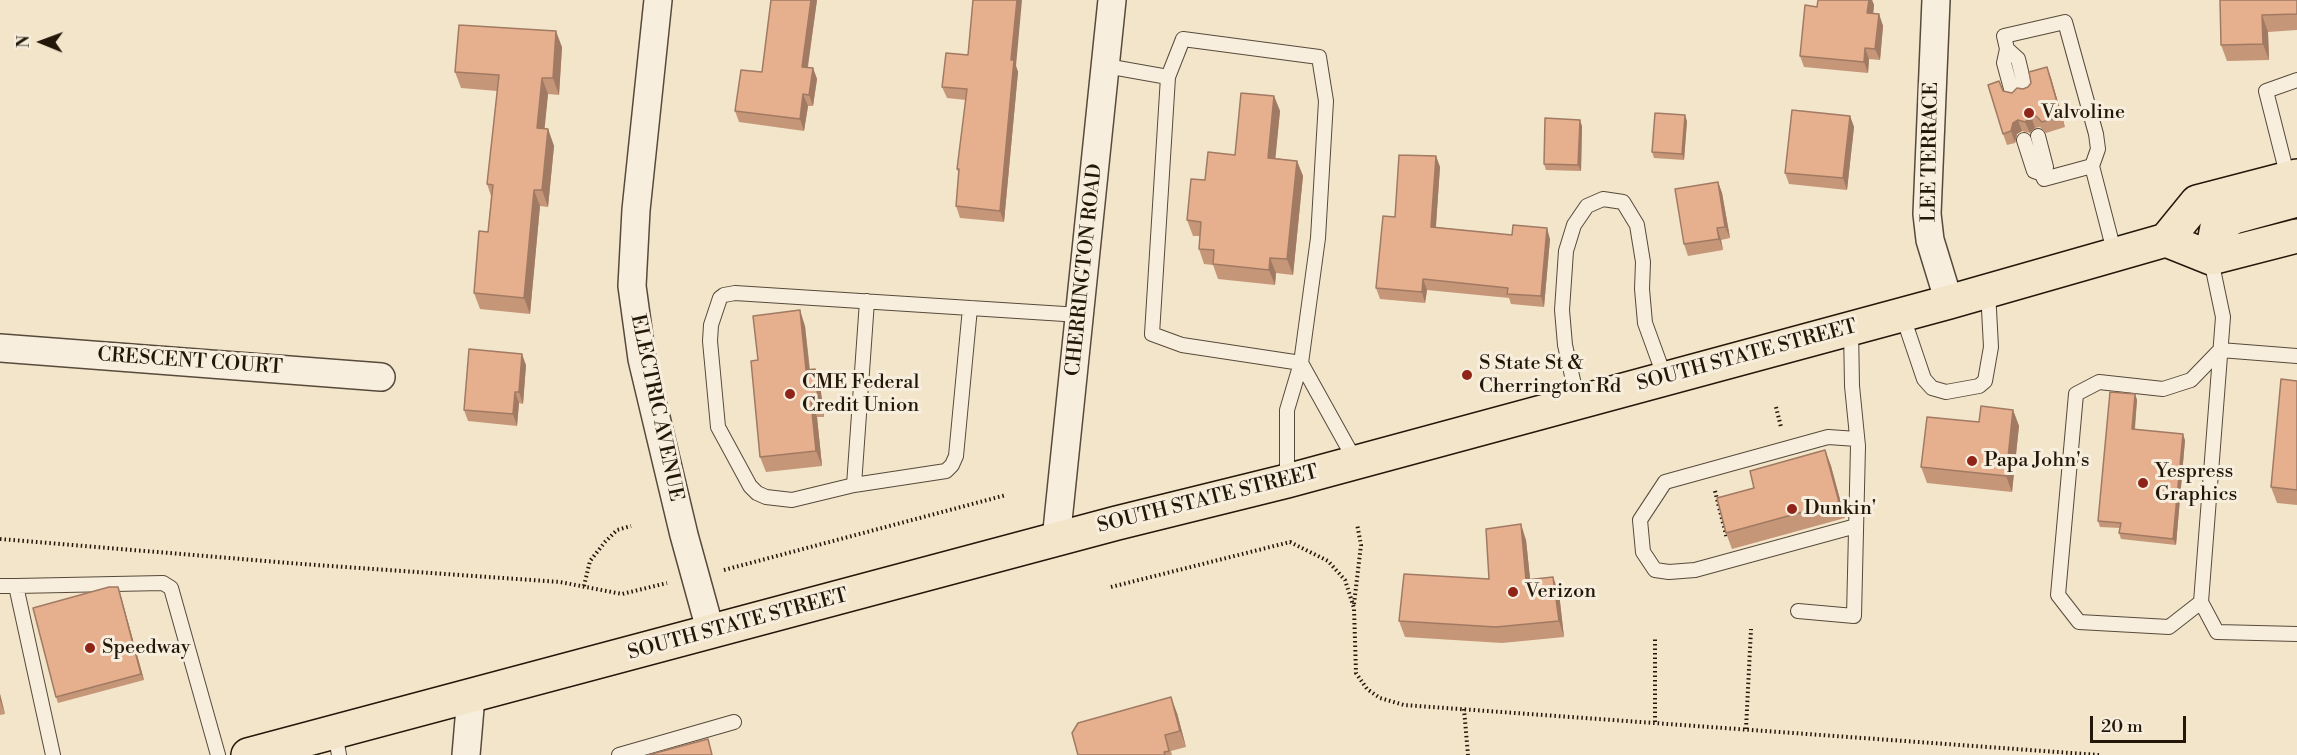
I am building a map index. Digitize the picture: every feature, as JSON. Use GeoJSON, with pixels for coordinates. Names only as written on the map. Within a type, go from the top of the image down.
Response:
{"type":"FeatureCollection","features":[{"type":"Feature","properties":{"kind":"main road"},"geometry":{"type":"LineString","coordinates":[[2294,185],[2197,202],[2166,240],[2211,258],[2297,236]]}},
{"type":"Feature","properties":{"kind":"main road"},"geometry":{"type":"LineString","coordinates":[[2211,258],[2217,227],[2294,185]]}},
{"type":"Feature","properties":{"kind":"main road","name":"SOUTH STATE STREET"},"geometry":{"type":"LineString","coordinates":[[248,755],[337,743],[471,696],[1056,540],[1287,481],[1949,302],[2166,240]]}},
{"type":"Feature","properties":{"kind":"street","name":"ELECTRIC AVENUE"},"geometry":{"type":"LineString","coordinates":[[658,0],[636,210],[632,286],[642,359],[684,535],[711,633]]}},
{"type":"Feature","properties":{"kind":"street","name":"CHERRINGTON ROAD"},"geometry":{"type":"LineString","coordinates":[[1056,540],[1113,0]]}},
{"type":"Feature","properties":{"kind":"street","name":"LEE TERRACE"},"geometry":{"type":"LineString","coordinates":[[1936,0],[1927,214],[1930,240],[1949,302]]}},
{"type":"Feature","properties":{"kind":"street","name":"CRESCENT COURT"},"geometry":{"type":"LineString","coordinates":[[0,348],[381,377]]}},
{"type":"Feature","properties":{"kind":"street"},"geometry":{"type":"LineString","coordinates":[[466,755],[471,696]]}},
{"type":"Feature","properties":{"kind":"lane"},"geometry":{"type":"LineString","coordinates":[[2020,94],[2018,59],[2007,49],[2004,36],[2065,22],[2096,134],[2098,149],[2092,166],[2115,255]]}},
{"type":"Feature","properties":{"kind":"lane"},"geometry":{"type":"LineString","coordinates":[[1287,481],[1287,410],[1301,363],[1318,237],[1326,101],[1319,57],[1184,39],[1168,77],[1152,334],[1182,345],[1301,363]]}},
{"type":"Feature","properties":{"kind":"lane"},"geometry":{"type":"LineString","coordinates":[[1106,66],[1168,77]]}},
{"type":"Feature","properties":{"kind":"lane"},"geometry":{"type":"LineString","coordinates":[[2294,185],[2266,92],[2297,80]]}},
{"type":"Feature","properties":{"kind":"lane"},"geometry":{"type":"LineString","coordinates":[[2031,138],[2034,171],[2042,174],[2044,178],[2092,166]]}},
{"type":"Feature","properties":{"kind":"lane"},"geometry":{"type":"LineString","coordinates":[[1578,402],[1565,345],[1562,310],[1566,251],[1574,225],[1587,206],[1603,199],[1623,202],[1637,225],[1643,262],[1642,289],[1646,323],[1665,378]]}},
{"type":"Feature","properties":{"kind":"lane"},"geometry":{"type":"LineString","coordinates":[[2197,202],[2223,317],[2201,602],[2217,632],[2297,634]]}},
{"type":"Feature","properties":{"kind":"lane"},"geometry":{"type":"LineString","coordinates":[[1902,314],[1924,379],[1932,388],[1946,392],[1979,386],[1985,381],[1991,347],[1988,291]]}},
{"type":"Feature","properties":{"kind":"lane"},"geometry":{"type":"LineString","coordinates":[[970,308],[956,456],[946,471],[854,485],[792,500],[766,497],[757,493],[750,486],[718,428],[710,341],[711,325],[717,305],[724,295],[735,293],[1080,315]]}},
{"type":"Feature","properties":{"kind":"lane"},"geometry":{"type":"LineString","coordinates":[[854,485],[867,301]]}},
{"type":"Feature","properties":{"kind":"lane"},"geometry":{"type":"LineString","coordinates":[[1797,610],[1854,616],[1857,439],[1852,386],[1851,328]]}},
{"type":"Feature","properties":{"kind":"lane"},"geometry":{"type":"LineString","coordinates":[[2220,350],[2297,357]]}},
{"type":"Feature","properties":{"kind":"lane"},"geometry":{"type":"LineString","coordinates":[[2201,602],[2169,627],[2079,622],[2058,595],[2076,394],[2098,382],[2163,389],[2191,380],[2220,350]]}},
{"type":"Feature","properties":{"kind":"lane"},"geometry":{"type":"LineString","coordinates":[[1301,363],[1356,462]]}},
{"type":"Feature","properties":{"kind":"lane"},"geometry":{"type":"LineString","coordinates":[[1856,526],[1695,570],[1669,572],[1654,570],[1642,552],[1640,520],[1665,482],[1828,437],[1857,439]]}},
{"type":"Feature","properties":{"kind":"lane"},"geometry":{"type":"LineString","coordinates":[[0,586],[164,583],[171,588],[218,755]]}},
{"type":"Feature","properties":{"kind":"lane"},"geometry":{"type":"LineString","coordinates":[[16,586],[53,755]]}},
{"type":"Feature","properties":{"kind":"lane"},"geometry":{"type":"LineString","coordinates":[[619,755],[734,722]]}},
{"type":"Feature","properties":{"kind":"path"},"geometry":{"type":"LineString","coordinates":[[1776,407],[1782,432]]}},
{"type":"Feature","properties":{"kind":"path"},"geometry":{"type":"LineString","coordinates":[[1713,487],[1729,549]]}},
{"type":"Feature","properties":{"kind":"path"},"geometry":{"type":"LineString","coordinates":[[742,566],[1006,495]]}},
{"type":"Feature","properties":{"kind":"path"},"geometry":{"type":"LineString","coordinates":[[1357,524],[1361,545],[1354,608],[1356,673],[1367,689],[1380,698],[1404,705],[2099,755]]}},
{"type":"Feature","properties":{"kind":"path"},"geometry":{"type":"LineString","coordinates":[[584,586],[590,561],[617,530],[631,526]]}},
{"type":"Feature","properties":{"kind":"path"},"geometry":{"type":"LineString","coordinates":[[0,539],[302,564],[560,582],[622,594]]}},
{"type":"Feature","properties":{"kind":"path"},"geometry":{"type":"LineString","coordinates":[[1111,587],[1290,542],[1328,561],[1344,580],[1354,608]]}},
{"type":"Feature","properties":{"kind":"path"},"geometry":{"type":"LineString","coordinates":[[1746,729],[1751,630]]}},
{"type":"Feature","properties":{"kind":"path"},"geometry":{"type":"LineString","coordinates":[[1655,639],[1655,723]]}},
{"type":"Feature","properties":{"kind":"path"},"geometry":{"type":"LineString","coordinates":[[1464,709],[1468,755]]}},
{"type":"Feature","properties":{"kind":"building"},"geometry":{"type":"Polygon","coordinates":[[[771,0],[811,0],[802,67],[813,68],[809,95],[803,94],[800,119],[735,111],[741,70],[762,72],[771,0]]]}},
{"type":"Feature","properties":{"kind":"building"},"geometry":{"type":"Polygon","coordinates":[[[973,0],[1017,0],[1011,60],[1014,60],[1000,211],[956,206],[959,169],[957,169],[967,89],[942,87],[946,53],[968,55],[973,0]]]}},
{"type":"Feature","properties":{"kind":"building"},"geometry":{"type":"Polygon","coordinates":[[[1818,0],[1869,0],[1867,13],[1879,14],[1875,49],[1865,48],[1864,62],[1800,56],[1805,5],[1817,7],[1818,0]]]}},
{"type":"Feature","properties":{"kind":"building"},"geometry":{"type":"Polygon","coordinates":[[[2220,0],[2297,0],[2297,14],[2262,15],[2263,44],[2221,45],[2220,0]]]}},
{"type":"Feature","properties":{"kind":"building"},"geometry":{"type":"Polygon","coordinates":[[[459,25],[556,31],[553,78],[542,78],[537,128],[548,129],[542,190],[534,190],[524,298],[474,293],[479,231],[488,232],[493,185],[487,184],[499,75],[455,72],[459,25]]]}},
{"type":"Feature","properties":{"kind":"building","name":"Valvoline"},"geometry":{"type":"Polygon","coordinates":[[[2047,67],[2061,116],[2042,122],[2036,116],[2031,116],[2025,122],[2018,120],[2013,123],[2011,131],[2003,134],[1988,85],[1999,81],[2003,91],[2012,93],[2017,88],[2028,87],[2031,83],[2029,72],[2047,67]]]}},
{"type":"Feature","properties":{"kind":"building"},"geometry":{"type":"Polygon","coordinates":[[[1241,93],[1274,96],[1268,158],[1297,161],[1287,259],[1270,258],[1269,270],[1213,264],[1214,250],[1199,249],[1201,222],[1187,220],[1191,179],[1205,180],[1208,152],[1235,155],[1241,93]]]}},
{"type":"Feature","properties":{"kind":"building"},"geometry":{"type":"Polygon","coordinates":[[[1792,110],[1850,116],[1843,178],[1785,173],[1792,110]]]}},
{"type":"Feature","properties":{"kind":"building"},"geometry":{"type":"Polygon","coordinates":[[[1655,113],[1685,115],[1682,154],[1652,152],[1655,113]]]}},
{"type":"Feature","properties":{"kind":"building"},"geometry":{"type":"Polygon","coordinates":[[[1545,118],[1580,120],[1578,165],[1544,164],[1545,118]]]}},
{"type":"Feature","properties":{"kind":"building"},"geometry":{"type":"Polygon","coordinates":[[[1399,155],[1436,156],[1431,227],[1512,235],[1513,225],[1547,228],[1541,296],[1507,294],[1508,288],[1423,279],[1422,292],[1376,288],[1383,216],[1395,217],[1399,155]]]}},
{"type":"Feature","properties":{"kind":"building"},"geometry":{"type":"Polygon","coordinates":[[[1718,182],[1725,227],[1717,228],[1719,239],[1684,244],[1675,189],[1718,182]]]}},
{"type":"Feature","properties":{"kind":"building","name":"CME Federal Credit Union"},"geometry":{"type":"Polygon","coordinates":[[[800,310],[806,370],[815,369],[818,401],[811,402],[816,451],[760,457],[751,361],[758,360],[753,316],[800,310]]]}},
{"type":"Feature","properties":{"kind":"building"},"geometry":{"type":"Polygon","coordinates":[[[469,349],[522,354],[519,392],[515,392],[513,414],[464,410],[469,349]]]}},
{"type":"Feature","properties":{"kind":"building"},"geometry":{"type":"Polygon","coordinates":[[[2281,379],[2297,381],[2297,490],[2271,487],[2281,379]]]}},
{"type":"Feature","properties":{"kind":"building","name":"Yespress Graphics"},"geometry":{"type":"Polygon","coordinates":[[[2110,392],[2135,394],[2132,429],[2183,434],[2173,539],[2119,533],[2121,523],[2098,521],[2110,392]]]}},
{"type":"Feature","properties":{"kind":"building","name":"Papa John's"},"geometry":{"type":"Polygon","coordinates":[[[1981,406],[2013,410],[2006,476],[1921,467],[1927,417],[1979,422],[1981,406]]]}},
{"type":"Feature","properties":{"kind":"building","name":"Dunkin'"},"geometry":{"type":"Polygon","coordinates":[[[1825,450],[1839,502],[1726,533],[1717,498],[1754,488],[1750,471],[1825,450]]]}},
{"type":"Feature","properties":{"kind":"building","name":"Verizon"},"geometry":{"type":"Polygon","coordinates":[[[1521,524],[1526,580],[1553,577],[1559,621],[1496,627],[1399,621],[1404,574],[1489,579],[1486,529],[1521,524]]]}},
{"type":"Feature","properties":{"kind":"building"},"geometry":{"type":"Polygon","coordinates":[[[109,587],[118,587],[141,674],[56,697],[33,608],[109,587]]]}},
{"type":"Feature","properties":{"kind":"building"},"geometry":{"type":"Polygon","coordinates":[[[1171,697],[1180,731],[1165,735],[1169,751],[1164,752],[1165,755],[1078,755],[1072,733],[1078,723],[1171,697]]]}},
{"type":"Feature","properties":{"kind":"building"},"geometry":{"type":"Polygon","coordinates":[[[708,739],[712,755],[648,755],[708,739]]]}},
{"type":"Feature","properties":{"kind":"place","name":"Valvoline"},"geometry":{"type":"Point","coordinates":[2029,113]}},
{"type":"Feature","properties":{"kind":"place","name":"S State St & Cherrington Rd"},"geometry":{"type":"Point","coordinates":[1467,375]}},
{"type":"Feature","properties":{"kind":"place","name":"CME Federal Credit Union"},"geometry":{"type":"Point","coordinates":[790,394]}},
{"type":"Feature","properties":{"kind":"place","name":"Papa John's"},"geometry":{"type":"Point","coordinates":[1972,461]}},
{"type":"Feature","properties":{"kind":"place","name":"Yespress Graphics"},"geometry":{"type":"Point","coordinates":[2143,483]}},
{"type":"Feature","properties":{"kind":"place","name":"Dunkin'"},"geometry":{"type":"Point","coordinates":[1792,509]}},
{"type":"Feature","properties":{"kind":"place","name":"Verizon"},"geometry":{"type":"Point","coordinates":[1513,592]}},
{"type":"Feature","properties":{"kind":"place","name":"Speedway"},"geometry":{"type":"Point","coordinates":[90,648]}}]}
